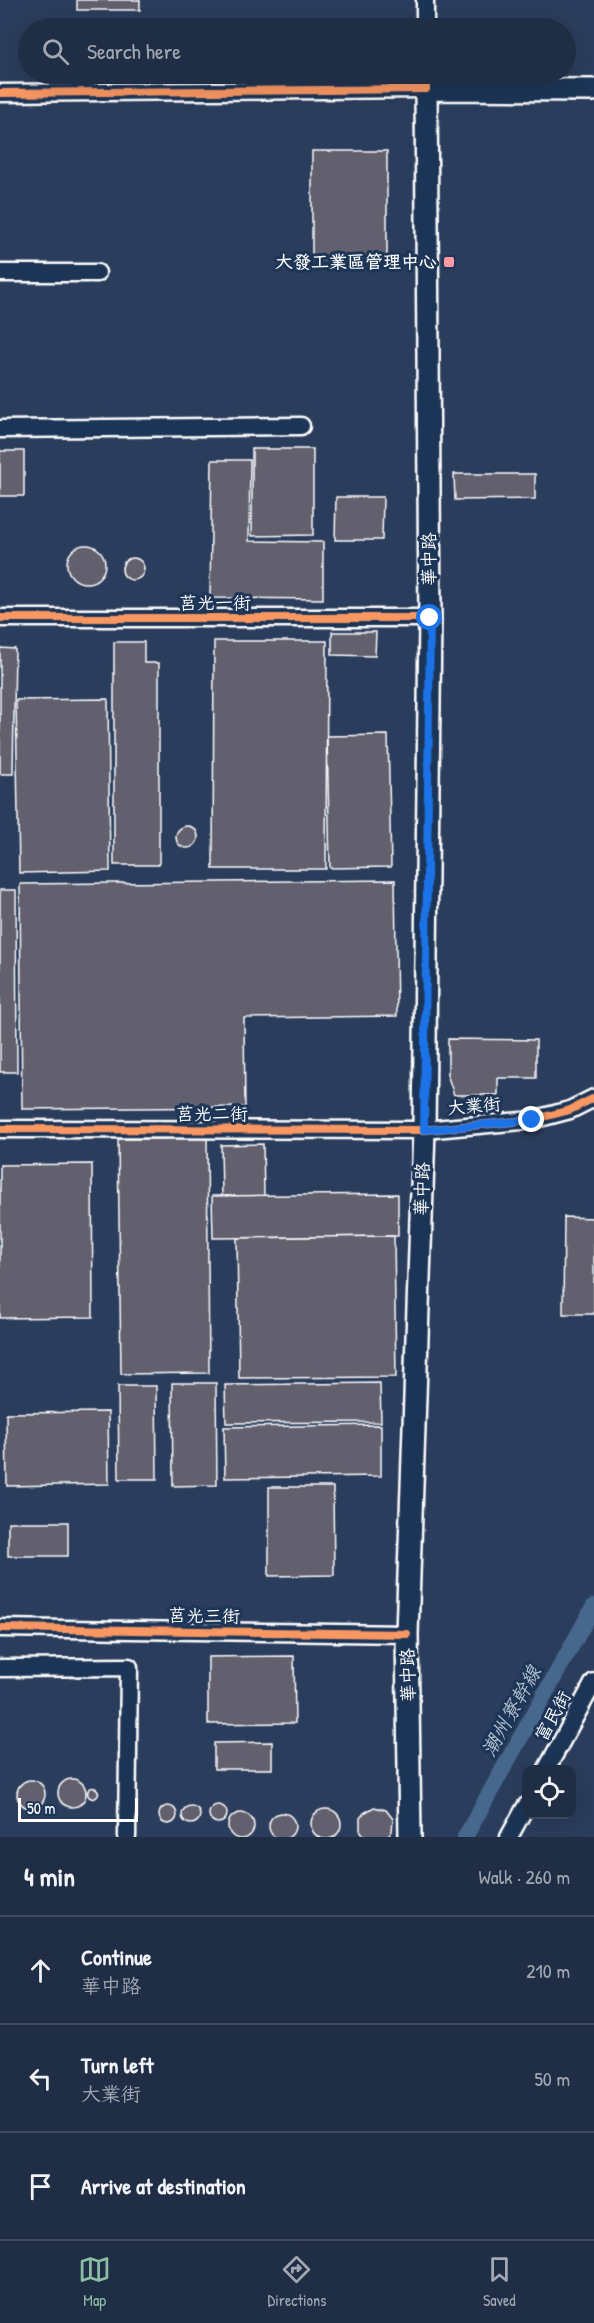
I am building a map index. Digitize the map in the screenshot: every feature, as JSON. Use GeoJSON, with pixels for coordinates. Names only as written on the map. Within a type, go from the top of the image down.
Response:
{"type":"FeatureCollection","features":[{"type":"Feature","properties":{"kind":"main road","name":"華中路"},"geometry":{"type":"LineString","coordinates":[[410,1837],[407,1634],[424,1130],[430,618],[426,84]]}},
{"type":"Feature","properties":{"kind":"main road"},"geometry":{"type":"LineString","coordinates":[[482,84],[594,90]]}},
{"type":"Feature","properties":{"kind":"street"},"geometry":{"type":"LineString","coordinates":[[425,0],[425,18]]}},
{"type":"Feature","properties":{"kind":"street"},"geometry":{"type":"LineString","coordinates":[[0,93],[320,84]]}},
{"type":"Feature","properties":{"kind":"street"},"geometry":{"type":"LineString","coordinates":[[0,273],[97,273]]}},
{"type":"Feature","properties":{"kind":"street"},"geometry":{"type":"LineString","coordinates":[[0,429],[301,426]]}},
{"type":"Feature","properties":{"kind":"street","name":"莒光一街"},"geometry":{"type":"LineString","coordinates":[[0,618],[430,618]]}},
{"type":"Feature","properties":{"kind":"street","name":"大業街"},"geometry":{"type":"LineString","coordinates":[[424,1130],[532,1120],[570,1110],[594,1098]]}},
{"type":"Feature","properties":{"kind":"street","name":"莒光二街"},"geometry":{"type":"LineString","coordinates":[[0,1129],[424,1130]]}},
{"type":"Feature","properties":{"kind":"street","name":"莒光三街"},"geometry":{"type":"LineString","coordinates":[[0,1628],[407,1634]]}},
{"type":"Feature","properties":{"kind":"street"},"geometry":{"type":"LineString","coordinates":[[0,1668],[129,1667],[127,1837]]}},
{"type":"Feature","properties":{"kind":"street","name":"富民街"},"geometry":{"type":"LineString","coordinates":[[549,1765],[594,1682]]}},
{"type":"Feature","properties":{"kind":"street"},"geometry":{"type":"LineString","coordinates":[[510,1837],[522,1814]]}},
{"type":"Feature","properties":{"kind":"building"},"geometry":{"type":"Polygon","coordinates":[[[77,0],[140,0],[140,10],[77,10],[77,0]]]}},
{"type":"Feature","properties":{"kind":"building"},"geometry":{"type":"Polygon","coordinates":[[[312,151],[387,151],[387,260],[312,260],[312,151]]]}},
{"type":"Feature","properties":{"kind":"building"},"geometry":{"type":"Polygon","coordinates":[[[252,449],[313,449],[313,535],[252,536],[252,449]]]}},
{"type":"Feature","properties":{"kind":"building"},"geometry":{"type":"Polygon","coordinates":[[[0,451],[24,451],[24,496],[0,496],[0,451]]]}},
{"type":"Feature","properties":{"kind":"building"},"geometry":{"type":"Polygon","coordinates":[[[212,460],[250,460],[249,541],[323,542],[323,599],[210,598],[212,460]]]}},
{"type":"Feature","properties":{"kind":"building"},"geometry":{"type":"Polygon","coordinates":[[[454,474],[535,474],[535,499],[455,500],[454,474]]]}},
{"type":"Feature","properties":{"kind":"building"},"geometry":{"type":"Polygon","coordinates":[[[336,497],[383,497],[382,540],[335,540],[336,497]]]}},
{"type":"Feature","properties":{"kind":"building"},"geometry":{"type":"Polygon","coordinates":[[[86,545],[99,551],[105,564],[99,577],[86,583],[73,577],[67,564],[73,551],[86,545]]]}},
{"type":"Feature","properties":{"kind":"building"},"geometry":{"type":"Polygon","coordinates":[[[133,558],[141,561],[144,569],[141,577],[133,580],[125,577],[122,569],[125,561],[133,558]]]}},
{"type":"Feature","properties":{"kind":"building"},"geometry":{"type":"Polygon","coordinates":[[[332,632],[376,632],[375,656],[332,655],[332,632]]]}},
{"type":"Feature","properties":{"kind":"building"},"geometry":{"type":"Polygon","coordinates":[[[214,641],[327,641],[326,869],[213,869],[214,641]]]}},
{"type":"Feature","properties":{"kind":"building"},"geometry":{"type":"Polygon","coordinates":[[[114,642],[144,642],[144,663],[159,663],[159,865],[114,865],[114,642]]]}},
{"type":"Feature","properties":{"kind":"building"},"geometry":{"type":"Polygon","coordinates":[[[0,648],[15,649],[13,774],[0,774],[0,648]]]}},
{"type":"Feature","properties":{"kind":"building"},"geometry":{"type":"Polygon","coordinates":[[[108,699],[110,871],[19,873],[16,700],[108,699]]]}},
{"type":"Feature","properties":{"kind":"building"},"geometry":{"type":"Polygon","coordinates":[[[388,735],[391,867],[330,868],[327,736],[388,735]]]}},
{"type":"Feature","properties":{"kind":"building"},"geometry":{"type":"Polygon","coordinates":[[[187,826],[195,829],[198,837],[195,845],[187,848],[179,845],[176,837],[179,829],[187,826]]]}},
{"type":"Feature","properties":{"kind":"building"},"geometry":{"type":"Polygon","coordinates":[[[395,880],[397,1016],[244,1018],[245,1107],[22,1109],[20,884],[395,880]]]}},
{"type":"Feature","properties":{"kind":"building"},"geometry":{"type":"Polygon","coordinates":[[[0,890],[16,890],[17,1072],[0,1072],[0,890]]]}},
{"type":"Feature","properties":{"kind":"building"},"geometry":{"type":"Polygon","coordinates":[[[448,1039],[536,1040],[536,1078],[498,1078],[498,1095],[454,1095],[448,1077],[448,1039]]]}},
{"type":"Feature","properties":{"kind":"building"},"geometry":{"type":"Polygon","coordinates":[[[207,1138],[209,1373],[121,1374],[118,1139],[207,1138]]]}},
{"type":"Feature","properties":{"kind":"building"},"geometry":{"type":"Polygon","coordinates":[[[263,1144],[264,1196],[222,1196],[221,1145],[263,1144]]]}},
{"type":"Feature","properties":{"kind":"building"},"geometry":{"type":"Polygon","coordinates":[[[92,1164],[93,1317],[0,1318],[0,1165],[92,1164]]]}},
{"type":"Feature","properties":{"kind":"building"},"geometry":{"type":"Polygon","coordinates":[[[398,1194],[398,1236],[213,1238],[212,1196],[398,1194]]]}},
{"type":"Feature","properties":{"kind":"building"},"geometry":{"type":"Polygon","coordinates":[[[564,1217],[594,1218],[594,1314],[563,1314],[564,1217]]]}},
{"type":"Feature","properties":{"kind":"building"},"geometry":{"type":"Polygon","coordinates":[[[394,1236],[396,1377],[239,1378],[237,1238],[394,1236]]]}},
{"type":"Feature","properties":{"kind":"building"},"geometry":{"type":"Polygon","coordinates":[[[172,1383],[216,1383],[217,1485],[173,1486],[172,1383]]]}},
{"type":"Feature","properties":{"kind":"building"},"geometry":{"type":"Polygon","coordinates":[[[380,1383],[381,1422],[226,1423],[225,1385],[380,1383]]]}},
{"type":"Feature","properties":{"kind":"building"},"geometry":{"type":"Polygon","coordinates":[[[118,1386],[156,1386],[157,1479],[119,1479],[118,1386]]]}},
{"type":"Feature","properties":{"kind":"building"},"geometry":{"type":"Polygon","coordinates":[[[108,1412],[109,1484],[7,1486],[6,1413],[108,1412]]]}},
{"type":"Feature","properties":{"kind":"building"},"geometry":{"type":"Polygon","coordinates":[[[381,1425],[381,1476],[225,1478],[224,1427],[381,1425]]]}},
{"type":"Feature","properties":{"kind":"building"},"geometry":{"type":"Polygon","coordinates":[[[269,1487],[333,1487],[334,1575],[269,1576],[269,1487]]]}},
{"type":"Feature","properties":{"kind":"building"},"geometry":{"type":"Polygon","coordinates":[[[8,1522],[68,1522],[68,1556],[8,1556],[8,1522]]]}},
{"type":"Feature","properties":{"kind":"building"},"geometry":{"type":"Polygon","coordinates":[[[294,1656],[295,1723],[208,1724],[208,1657],[294,1656]]]}},
{"type":"Feature","properties":{"kind":"building"},"geometry":{"type":"Polygon","coordinates":[[[272,1742],[272,1769],[214,1769],[214,1743],[272,1742]]]}},
{"type":"Feature","properties":{"kind":"building"},"geometry":{"type":"Polygon","coordinates":[[[72,1779],[82,1783],[86,1793],[82,1803],[72,1807],[62,1803],[58,1793],[62,1783],[72,1779]]]}},
{"type":"Feature","properties":{"kind":"building"},"geometry":{"type":"Polygon","coordinates":[[[31,1780],[41,1784],[45,1794],[41,1804],[31,1808],[21,1804],[17,1794],[21,1784],[31,1780]]]}},
{"type":"Feature","properties":{"kind":"building"},"geometry":{"type":"Polygon","coordinates":[[[93,1788],[97,1789],[97,1797],[93,1798],[89,1797],[88,1793],[89,1789],[93,1788]]]}},
{"type":"Feature","properties":{"kind":"building"},"geometry":{"type":"Polygon","coordinates":[[[214,1805],[222,1805],[227,1810],[225,1821],[214,1823],[209,1818],[209,1810],[214,1805]]]}},
{"type":"Feature","properties":{"kind":"building"},"geometry":{"type":"Polygon","coordinates":[[[168,1806],[174,1809],[177,1815],[174,1821],[168,1824],[162,1821],[159,1815],[162,1809],[168,1806]]]}},
{"type":"Feature","properties":{"kind":"building"},"geometry":{"type":"Polygon","coordinates":[[[191,1806],[197,1809],[200,1815],[197,1821],[191,1824],[185,1821],[182,1815],[185,1809],[191,1806]]]}},
{"type":"Feature","properties":{"kind":"building"},"geometry":{"type":"Polygon","coordinates":[[[374,1807],[386,1810],[393,1819],[392,1831],[388,1837],[365,1837],[360,1830],[360,1818],[374,1807]]]}},
{"type":"Feature","properties":{"kind":"building"},"geometry":{"type":"Polygon","coordinates":[[[320,1810],[332,1810],[340,1818],[340,1830],[333,1837],[319,1837],[312,1830],[312,1818],[320,1810]]]}},
{"type":"Feature","properties":{"kind":"building"},"geometry":{"type":"Polygon","coordinates":[[[236,1814],[246,1814],[253,1821],[253,1831],[247,1837],[235,1837],[229,1831],[229,1821],[236,1814]]]}},
{"type":"Feature","properties":{"kind":"building"},"geometry":{"type":"Polygon","coordinates":[[[277,1814],[287,1814],[294,1821],[294,1831],[288,1837],[276,1837],[270,1831],[270,1821],[277,1814]]]}},
{"type":"Feature","properties":{"kind":"waterway","name":"潮州寮幹線"},"geometry":{"type":"LineString","coordinates":[[465,1837],[594,1606]]}},
{"type":"Feature","properties":{"kind":"cycle path"},"geometry":{"type":"LineString","coordinates":[[0,93],[426,89],[426,84]]}},
{"type":"Feature","properties":{"kind":"cycle path"},"geometry":{"type":"LineString","coordinates":[[0,618],[430,618]]}},
{"type":"Feature","properties":{"kind":"cycle path"},"geometry":{"type":"LineString","coordinates":[[0,1129],[424,1130],[532,1120],[570,1110],[594,1098]]}},
{"type":"Feature","properties":{"kind":"cycle path"},"geometry":{"type":"LineString","coordinates":[[0,1628],[407,1634]]}},
{"type":"Feature","properties":{"kind":"place","name":"大發工業區管理中心"},"geometry":{"type":"Point","coordinates":[449,262]}},
{"type":"Feature","properties":{"kind":"route"},"geometry":{"type":"LineString","coordinates":[[430,618],[424,1130],[532,1120]]}}]}
